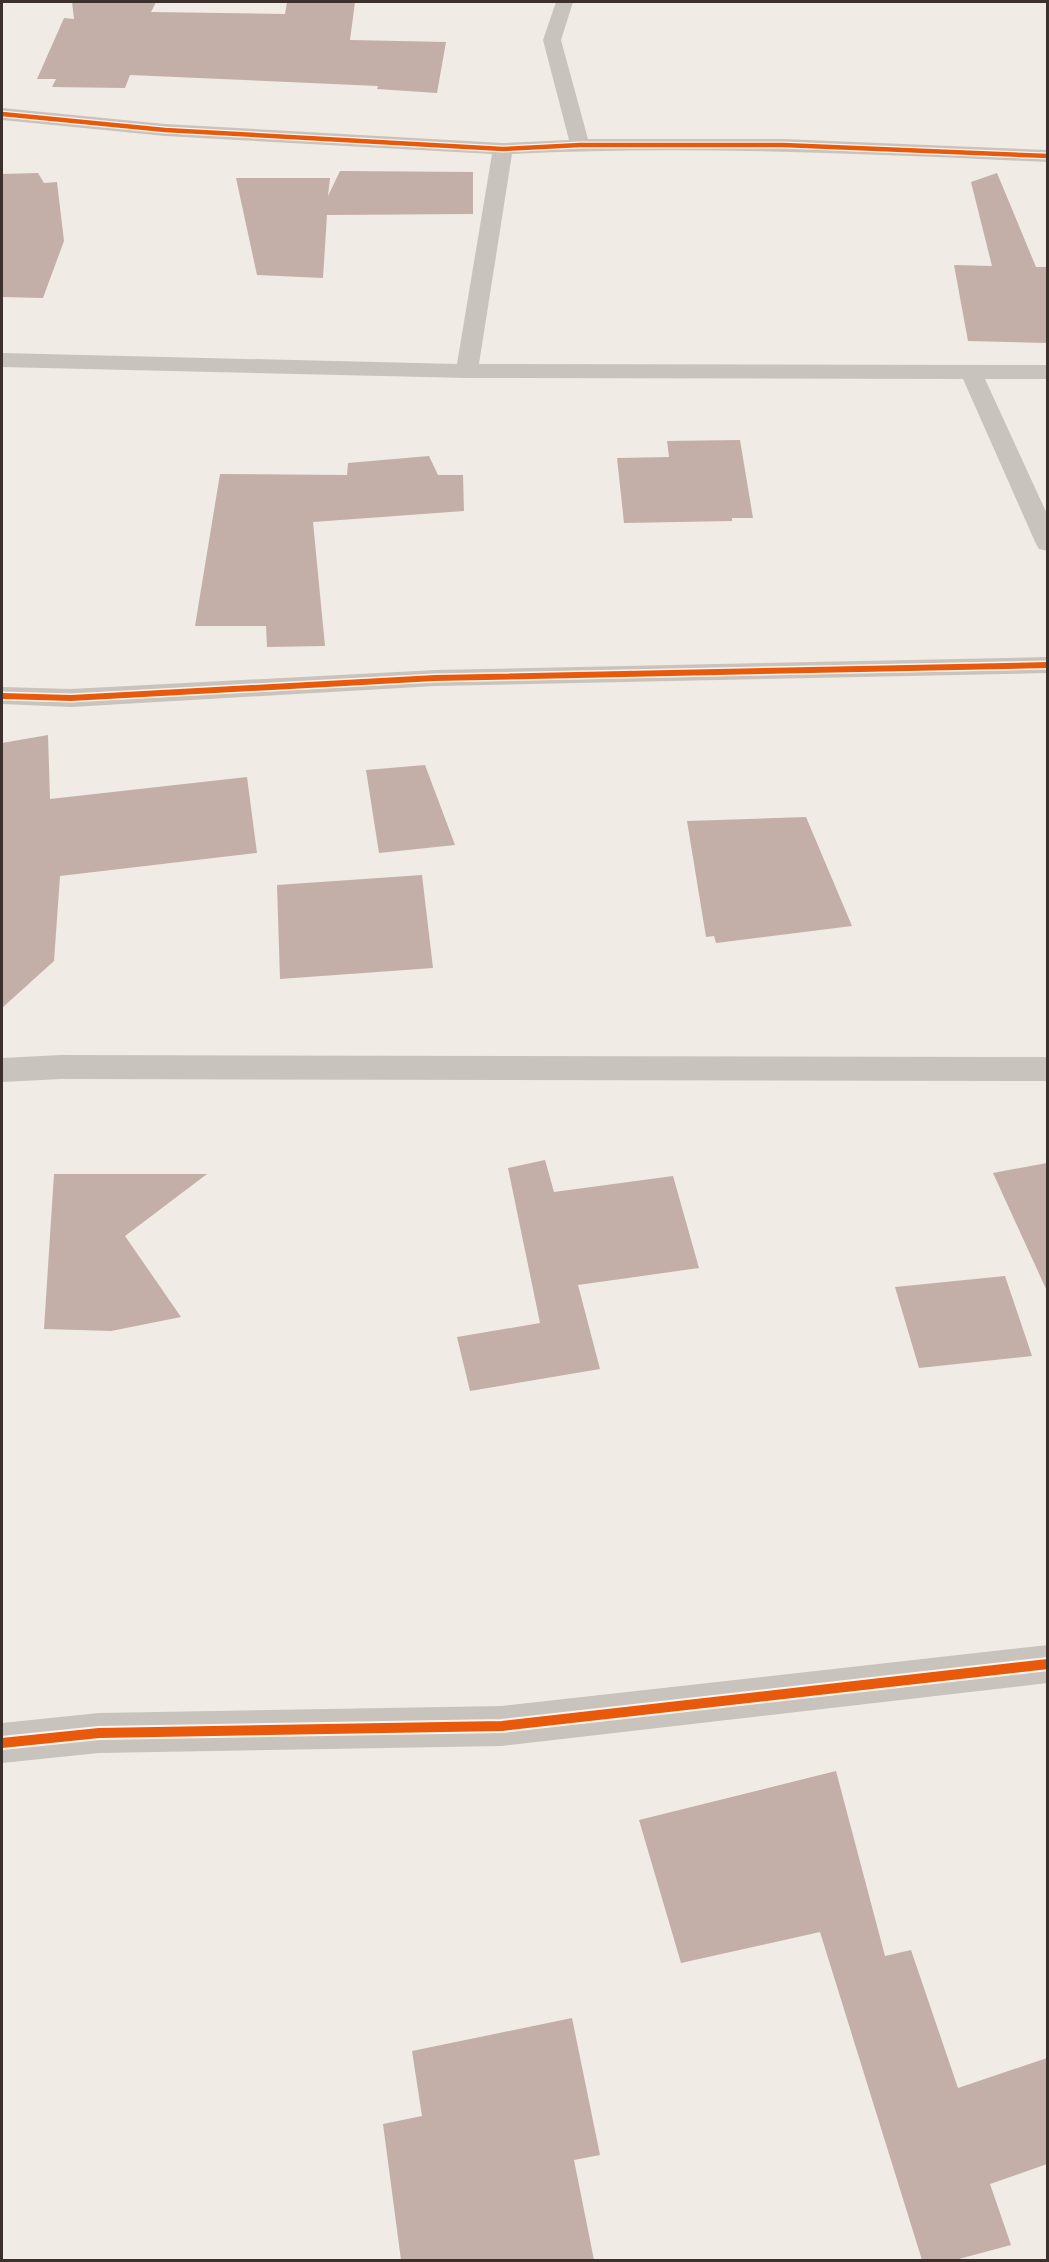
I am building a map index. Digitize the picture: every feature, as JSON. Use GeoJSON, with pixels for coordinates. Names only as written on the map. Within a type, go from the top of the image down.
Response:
{"type":"FeatureCollection","features":[{"type":"Feature","properties":{"kind":"street"},"geometry":{"type":"LineString","coordinates":[[564,2],[552,40],[580,145]]}},
{"type":"Feature","properties":{"kind":"street"},"geometry":{"type":"LineString","coordinates":[[2,114],[165,130],[503,149],[580,145],[783,145],[1047,156]]}},
{"type":"Feature","properties":{"kind":"street"},"geometry":{"type":"LineString","coordinates":[[466,371],[503,149]]}},
{"type":"Feature","properties":{"kind":"street"},"geometry":{"type":"LineString","coordinates":[[2,360],[466,371],[1047,372]]}},
{"type":"Feature","properties":{"kind":"street"},"geometry":{"type":"LineString","coordinates":[[971,372],[1047,544]]}},
{"type":"Feature","properties":{"kind":"street"},"geometry":{"type":"LineString","coordinates":[[2,696],[71,698],[435,678],[1047,665]]}},
{"type":"Feature","properties":{"kind":"street"},"geometry":{"type":"LineString","coordinates":[[2,1070],[61,1067],[1047,1069]]}},
{"type":"Feature","properties":{"kind":"street"},"geometry":{"type":"LineString","coordinates":[[2,1743],[99,1733],[502,1726],[1047,1664]]}},
{"type":"Feature","properties":{"kind":"building"},"geometry":{"type":"Polygon","coordinates":[[[72,2],[156,2],[151,12],[285,14],[287,2],[355,2],[350,40],[446,42],[437,93],[377,89],[378,86],[130,75],[125,88],[52,87],[56,79],[37,79],[64,18],[74,19],[72,2]]]}},
{"type":"Feature","properties":{"kind":"building"},"geometry":{"type":"Polygon","coordinates":[[[340,171],[473,172],[473,214],[327,215],[323,278],[257,275],[236,178],[330,178],[328,196],[340,171]]]}},
{"type":"Feature","properties":{"kind":"building"},"geometry":{"type":"Polygon","coordinates":[[[38,173],[44,183],[57,182],[64,241],[43,298],[2,297],[2,174],[38,173]]]}},
{"type":"Feature","properties":{"kind":"building"},"geometry":{"type":"Polygon","coordinates":[[[997,173],[1036,267],[1047,267],[1047,343],[968,341],[954,265],[992,266],[971,182],[997,173]]]}},
{"type":"Feature","properties":{"kind":"building"},"geometry":{"type":"Polygon","coordinates":[[[740,440],[753,518],[732,518],[732,521],[624,523],[617,458],[669,457],[667,441],[740,440]]]}},
{"type":"Feature","properties":{"kind":"building"},"geometry":{"type":"Polygon","coordinates":[[[429,456],[438,475],[463,475],[464,511],[313,522],[325,646],[267,647],[266,626],[195,626],[220,474],[347,475],[348,463],[429,456]]]}},
{"type":"Feature","properties":{"kind":"building"},"geometry":{"type":"Polygon","coordinates":[[[48,735],[50,799],[247,777],[257,853],[60,876],[54,961],[2,1008],[2,743],[48,735]]]}},
{"type":"Feature","properties":{"kind":"building"},"geometry":{"type":"Polygon","coordinates":[[[425,765],[455,845],[379,853],[366,770],[425,765]]]}},
{"type":"Feature","properties":{"kind":"building"},"geometry":{"type":"Polygon","coordinates":[[[806,817],[852,926],[716,943],[714,936],[706,937],[687,821],[806,817]]]}},
{"type":"Feature","properties":{"kind":"building"},"geometry":{"type":"Polygon","coordinates":[[[422,875],[433,968],[280,979],[277,885],[422,875]]]}},
{"type":"Feature","properties":{"kind":"building"},"geometry":{"type":"Polygon","coordinates":[[[545,1160],[554,1192],[673,1176],[699,1268],[578,1285],[600,1369],[470,1391],[457,1337],[540,1323],[508,1168],[545,1160]]]}},
{"type":"Feature","properties":{"kind":"building"},"geometry":{"type":"Polygon","coordinates":[[[1047,1163],[1047,1291],[993,1173],[1047,1163]]]}},
{"type":"Feature","properties":{"kind":"building"},"geometry":{"type":"Polygon","coordinates":[[[54,1174],[207,1174],[125,1236],[181,1317],[111,1331],[44,1329],[54,1174]]]}},
{"type":"Feature","properties":{"kind":"building"},"geometry":{"type":"Polygon","coordinates":[[[1005,1276],[1032,1356],[919,1368],[895,1287],[1005,1276]]]}},
{"type":"Feature","properties":{"kind":"building"},"geometry":{"type":"Polygon","coordinates":[[[836,1771],[885,1956],[911,1950],[958,2088],[1047,2058],[1047,2164],[990,2184],[1011,2245],[955,2260],[922,2260],[820,1932],[681,1963],[639,1820],[836,1771]]]}},
{"type":"Feature","properties":{"kind":"building"},"geometry":{"type":"Polygon","coordinates":[[[572,2018],[600,2155],[574,2160],[594,2260],[401,2260],[383,2124],[422,2116],[412,2051],[572,2018]]]}},
{"type":"Feature","properties":{"kind":"cycle path"},"geometry":{"type":"LineString","coordinates":[[2,114],[165,130],[503,149],[580,145],[783,145],[1048,156]]}},
{"type":"Feature","properties":{"kind":"cycle path"},"geometry":{"type":"LineString","coordinates":[[2,696],[71,698],[435,678],[1048,665]]}},
{"type":"Feature","properties":{"kind":"cycle path"},"geometry":{"type":"LineString","coordinates":[[2,1743],[99,1733],[502,1726],[1048,1664]]}}]}
